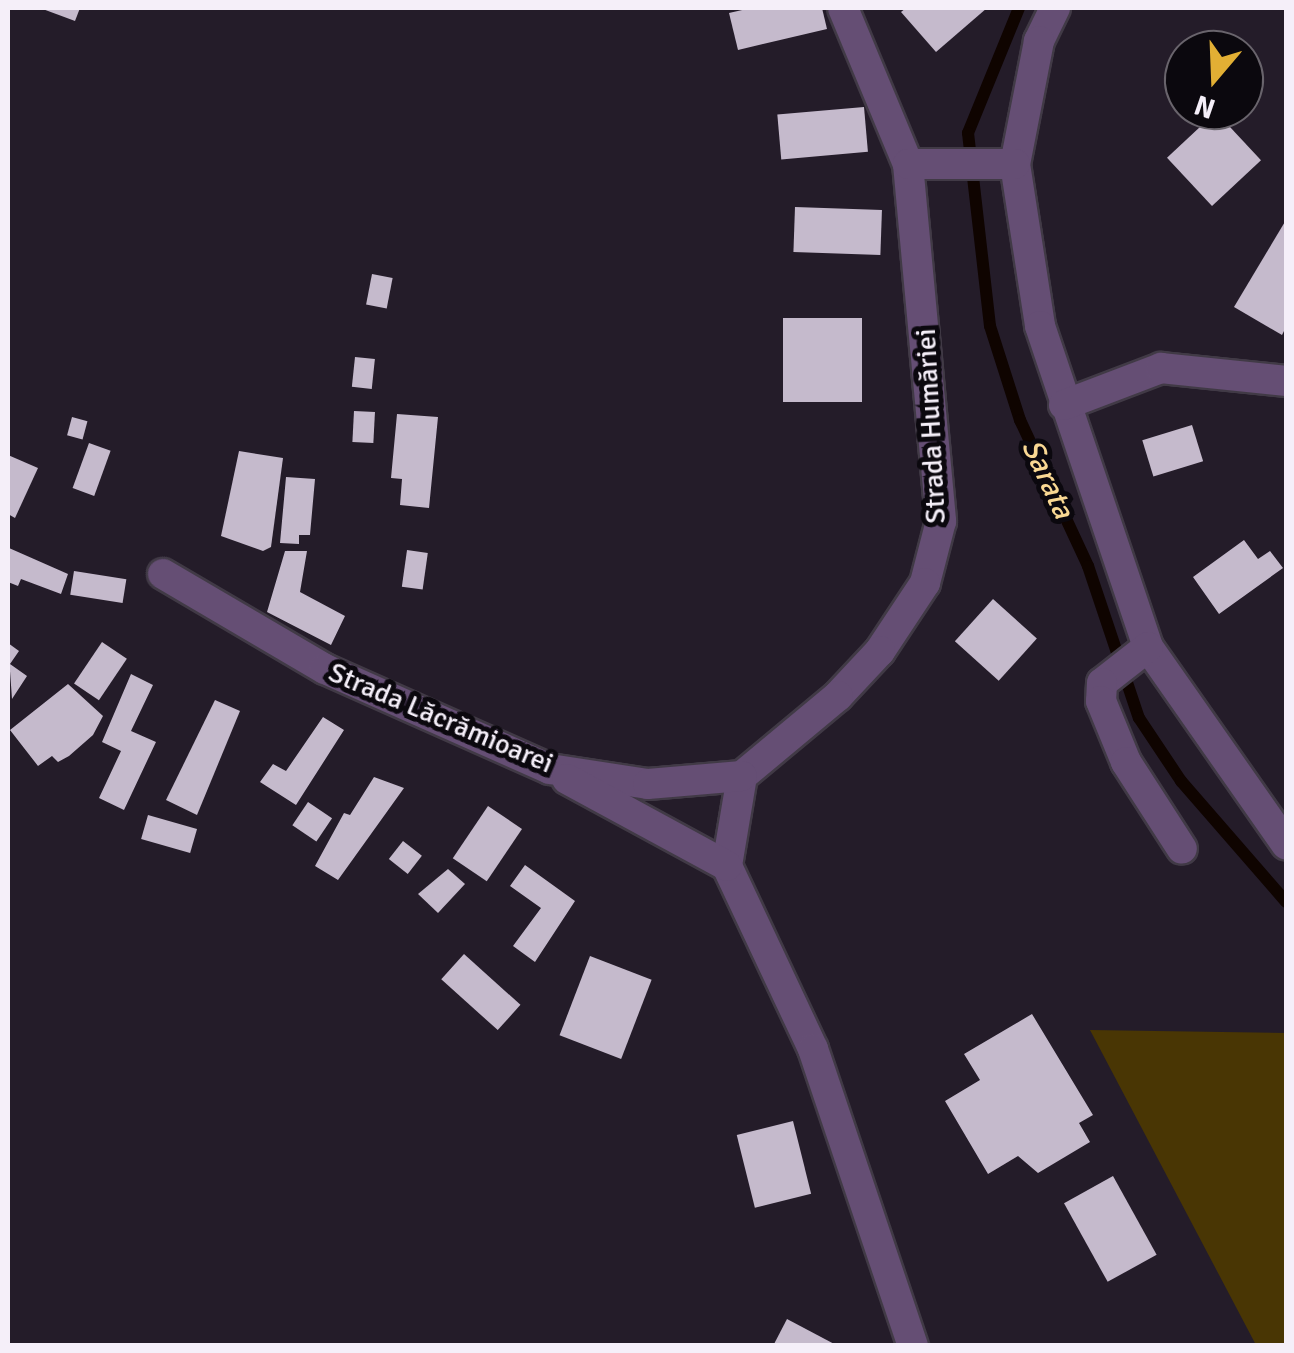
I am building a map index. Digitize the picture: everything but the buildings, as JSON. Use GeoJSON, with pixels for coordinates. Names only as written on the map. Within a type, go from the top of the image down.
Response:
{"type":"FeatureCollection","features":[{"type":"Feature","properties":{"kind":"street","name":"Strada Humăriei"},"geometry":{"type":"LineString","coordinates":[[742,776],[838,696],[880,651],[925,584],[941,521],[908,164],[843,8]]}},
{"type":"Feature","properties":{"kind":"street"},"geometry":{"type":"LineString","coordinates":[[1055,8],[1039,41],[1006,166],[1028,277],[1064,405],[1143,651],[1286,844]]}},
{"type":"Feature","properties":{"kind":"street"},"geometry":{"type":"LineString","coordinates":[[908,164],[1006,166]]}},
{"type":"Feature","properties":{"kind":"street"},"geometry":{"type":"LineString","coordinates":[[1064,405],[1161,368],[1286,381]]}},
{"type":"Feature","properties":{"kind":"street","name":"Strada Lăcrămioarei"},"geometry":{"type":"LineString","coordinates":[[163,574],[326,668],[550,769],[648,784],[742,776]]}},
{"type":"Feature","properties":{"kind":"street"},"geometry":{"type":"LineString","coordinates":[[1143,651],[1106,680],[1101,701],[1106,724],[1182,849]]}},
{"type":"Feature","properties":{"kind":"street"},"geometry":{"type":"LineString","coordinates":[[550,769],[727,866]]}},
{"type":"Feature","properties":{"kind":"street"},"geometry":{"type":"LineString","coordinates":[[742,776],[727,866],[813,1048],[913,1346]]}},
{"type":"Feature","properties":{"kind":"shaded area"},"geometry":{"type":"Polygon","coordinates":[[[1090,1030],[1286,1033],[1286,1345],[1256,1345],[1090,1030]]]}},
{"type":"Feature","properties":{"kind":"waterway","name":"Sarata"},"geometry":{"type":"LineString","coordinates":[[1019,8],[968,133],[990,326],[1020,420],[1088,566],[1139,718],[1181,781],[1286,902]]}}]}
